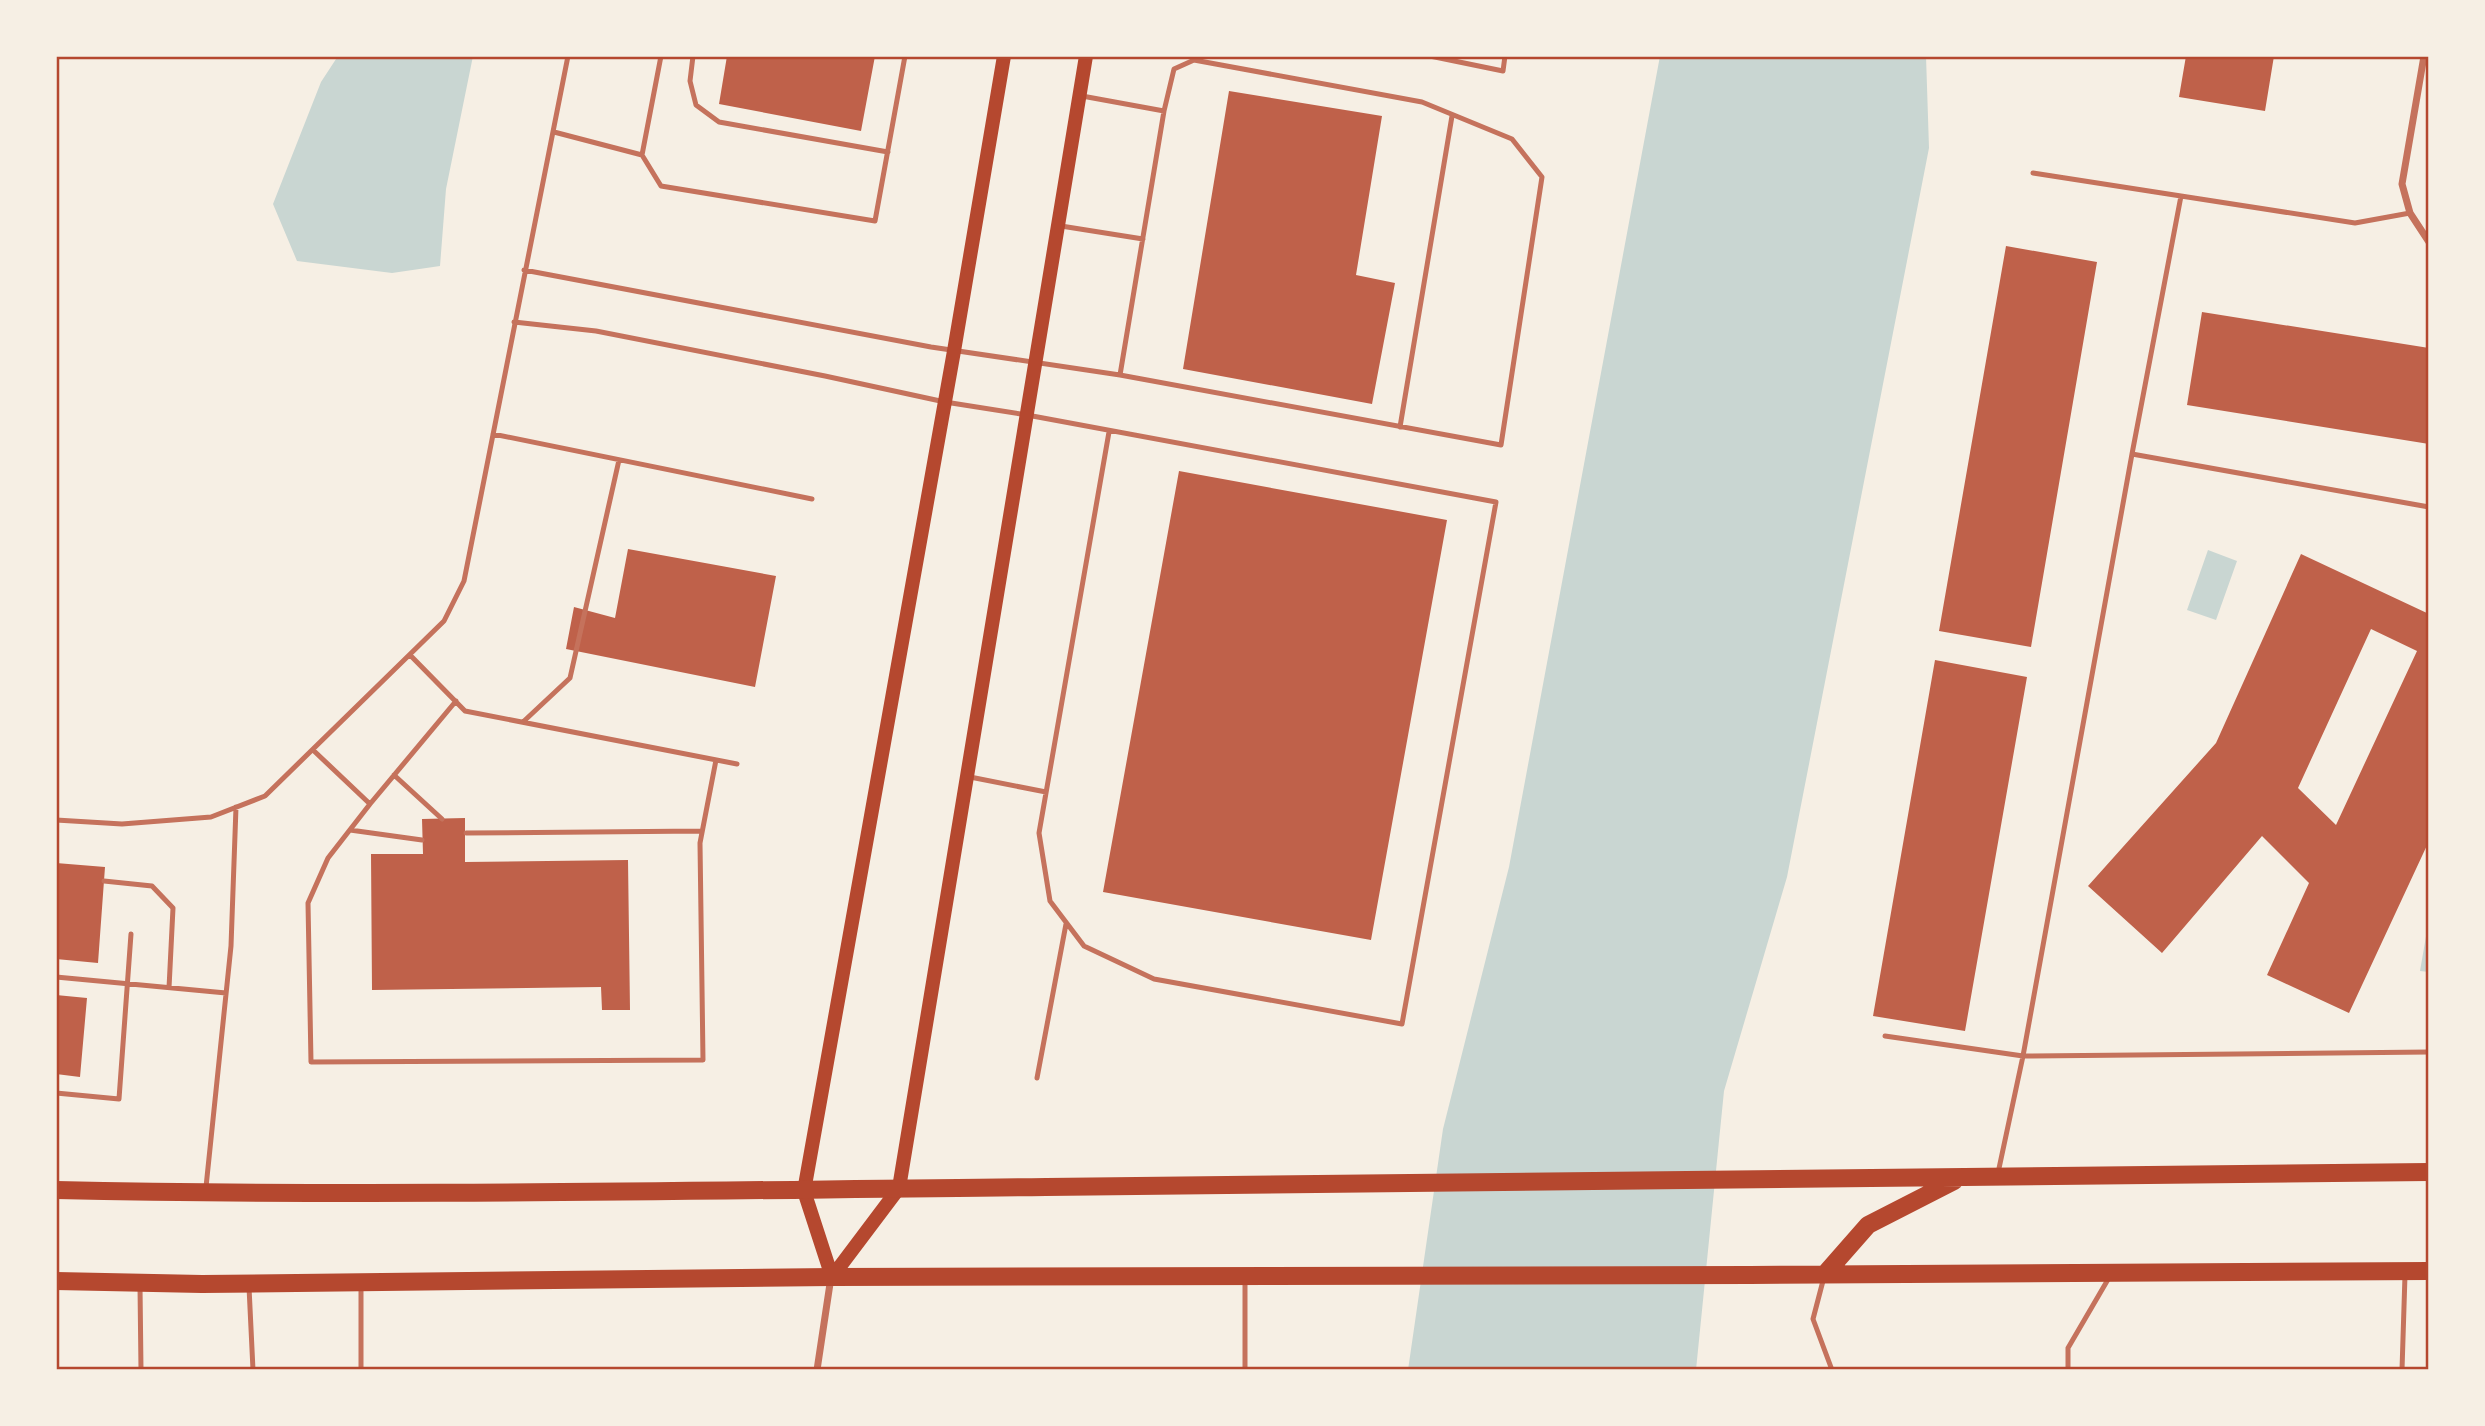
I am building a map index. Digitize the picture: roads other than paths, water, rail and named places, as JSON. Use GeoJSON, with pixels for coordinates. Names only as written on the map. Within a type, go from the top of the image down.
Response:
{"type":"FeatureCollection","features":[{"type":"Feature","properties":{"kind":"main road"},"geometry":{"type":"LineString","coordinates":[[831,1277],[804,1191],[1004,56]]}},
{"type":"Feature","properties":{"kind":"main road"},"geometry":{"type":"LineString","coordinates":[[831,1277],[899,1188],[1086,56]]}},
{"type":"Feature","properties":{"kind":"main road"},"geometry":{"type":"LineString","coordinates":[[56,1190],[206,1194],[804,1191],[1957,1180],[2429,1172]]}},
{"type":"Feature","properties":{"kind":"main road"},"geometry":{"type":"LineString","coordinates":[[1825,1274],[1868,1226],[1957,1180]]}},
{"type":"Feature","properties":{"kind":"main road"},"geometry":{"type":"LineString","coordinates":[[56,1282],[2429,1270]]}},
{"type":"Feature","properties":{"kind":"street"},"geometry":{"type":"LineString","coordinates":[[2424,56],[2402,184],[2410,213],[2429,242]]}},
{"type":"Feature","properties":{"kind":"street"},"geometry":{"type":"LineString","coordinates":[[817,1370],[831,1277]]}},
{"type":"Feature","properties":{"kind":"lane"},"geometry":{"type":"LineString","coordinates":[[56,820],[122,824],[211,817],[265,796],[444,621],[464,581],[568,56]]}},
{"type":"Feature","properties":{"kind":"lane"},"geometry":{"type":"LineString","coordinates":[[661,56],[642,155],[661,186],[875,221],[905,56]]}},
{"type":"Feature","properties":{"kind":"lane"},"geometry":{"type":"LineString","coordinates":[[693,56],[690,82],[696,105],[719,122],[888,152]]}},
{"type":"Feature","properties":{"kind":"lane"},"geometry":{"type":"LineString","coordinates":[[1430,56],[1503,71],[1505,56]]}},
{"type":"Feature","properties":{"kind":"lane"},"geometry":{"type":"LineString","coordinates":[[524,270],[954,351],[1121,375],[1500,445],[1542,177],[1512,139],[1422,102],[1194,60],[1174,69],[1164,111],[1121,375]]}},
{"type":"Feature","properties":{"kind":"lane"},"geometry":{"type":"LineString","coordinates":[[1079,96],[1164,111]]}},
{"type":"Feature","properties":{"kind":"lane"},"geometry":{"type":"LineString","coordinates":[[1399,427],[1452,116]]}},
{"type":"Feature","properties":{"kind":"lane"},"geometry":{"type":"LineString","coordinates":[[554,132],[642,155]]}},
{"type":"Feature","properties":{"kind":"lane"},"geometry":{"type":"LineString","coordinates":[[2033,173],[2355,223],[2410,213]]}},
{"type":"Feature","properties":{"kind":"lane"},"geometry":{"type":"LineString","coordinates":[[1996,1179],[2023,1056],[2181,196]]}},
{"type":"Feature","properties":{"kind":"lane"},"geometry":{"type":"LineString","coordinates":[[1058,226],[1143,240]]}},
{"type":"Feature","properties":{"kind":"lane"},"geometry":{"type":"LineString","coordinates":[[514,322],[596,331],[945,402],[1496,502],[1402,1024],[1154,979],[1084,946],[1050,901],[1039,833],[1109,432]]}},
{"type":"Feature","properties":{"kind":"lane"},"geometry":{"type":"LineString","coordinates":[[493,434],[812,499]]}},
{"type":"Feature","properties":{"kind":"lane"},"geometry":{"type":"LineString","coordinates":[[2132,454],[2429,507]]}},
{"type":"Feature","properties":{"kind":"lane"},"geometry":{"type":"LineString","coordinates":[[523,722],[570,678],[619,460]]}},
{"type":"Feature","properties":{"kind":"lane"},"geometry":{"type":"LineString","coordinates":[[410,655],[465,711],[737,764]]}},
{"type":"Feature","properties":{"kind":"lane"},"geometry":{"type":"LineString","coordinates":[[456,701],[328,858],[308,903],[311,1062],[703,1060],[700,843],[716,760]]}},
{"type":"Feature","properties":{"kind":"lane"},"geometry":{"type":"LineString","coordinates":[[313,750],[370,804]]}},
{"type":"Feature","properties":{"kind":"lane"},"geometry":{"type":"LineString","coordinates":[[394,775],[442,819]]}},
{"type":"Feature","properties":{"kind":"lane"},"geometry":{"type":"LineString","coordinates":[[967,777],[1046,792]]}},
{"type":"Feature","properties":{"kind":"lane"},"geometry":{"type":"LineString","coordinates":[[206,1194],[231,946],[236,807]]}},
{"type":"Feature","properties":{"kind":"lane"},"geometry":{"type":"LineString","coordinates":[[350,830],[422,840]]}},
{"type":"Feature","properties":{"kind":"lane"},"geometry":{"type":"LineString","coordinates":[[466,833],[702,831]]}},
{"type":"Feature","properties":{"kind":"lane"},"geometry":{"type":"LineString","coordinates":[[104,881],[152,886],[173,908],[169,988]]}},
{"type":"Feature","properties":{"kind":"lane"},"geometry":{"type":"LineString","coordinates":[[1037,1078],[1066,924]]}},
{"type":"Feature","properties":{"kind":"lane"},"geometry":{"type":"LineString","coordinates":[[56,1093],[119,1099],[131,934]]}},
{"type":"Feature","properties":{"kind":"lane"},"geometry":{"type":"LineString","coordinates":[[56,977],[226,993]]}},
{"type":"Feature","properties":{"kind":"lane"},"geometry":{"type":"LineString","coordinates":[[1885,1036],[2023,1056],[2429,1052]]}},
{"type":"Feature","properties":{"kind":"lane"},"geometry":{"type":"LineString","coordinates":[[2402,1370],[2405,1271]]}},
{"type":"Feature","properties":{"kind":"lane"},"geometry":{"type":"LineString","coordinates":[[2067,1370],[2067,1348],[2112,1273]]}},
{"type":"Feature","properties":{"kind":"lane"},"geometry":{"type":"LineString","coordinates":[[1825,1274],[1813,1319],[1832,1370]]}},
{"type":"Feature","properties":{"kind":"lane"},"geometry":{"type":"LineString","coordinates":[[1245,1275],[1245,1370]]}},
{"type":"Feature","properties":{"kind":"lane"},"geometry":{"type":"LineString","coordinates":[[361,1282],[361,1370]]}},
{"type":"Feature","properties":{"kind":"lane"},"geometry":{"type":"LineString","coordinates":[[140,1283],[141,1370]]}},
{"type":"Feature","properties":{"kind":"lane"},"geometry":{"type":"LineString","coordinates":[[249,1283],[253,1370]]}}]}
